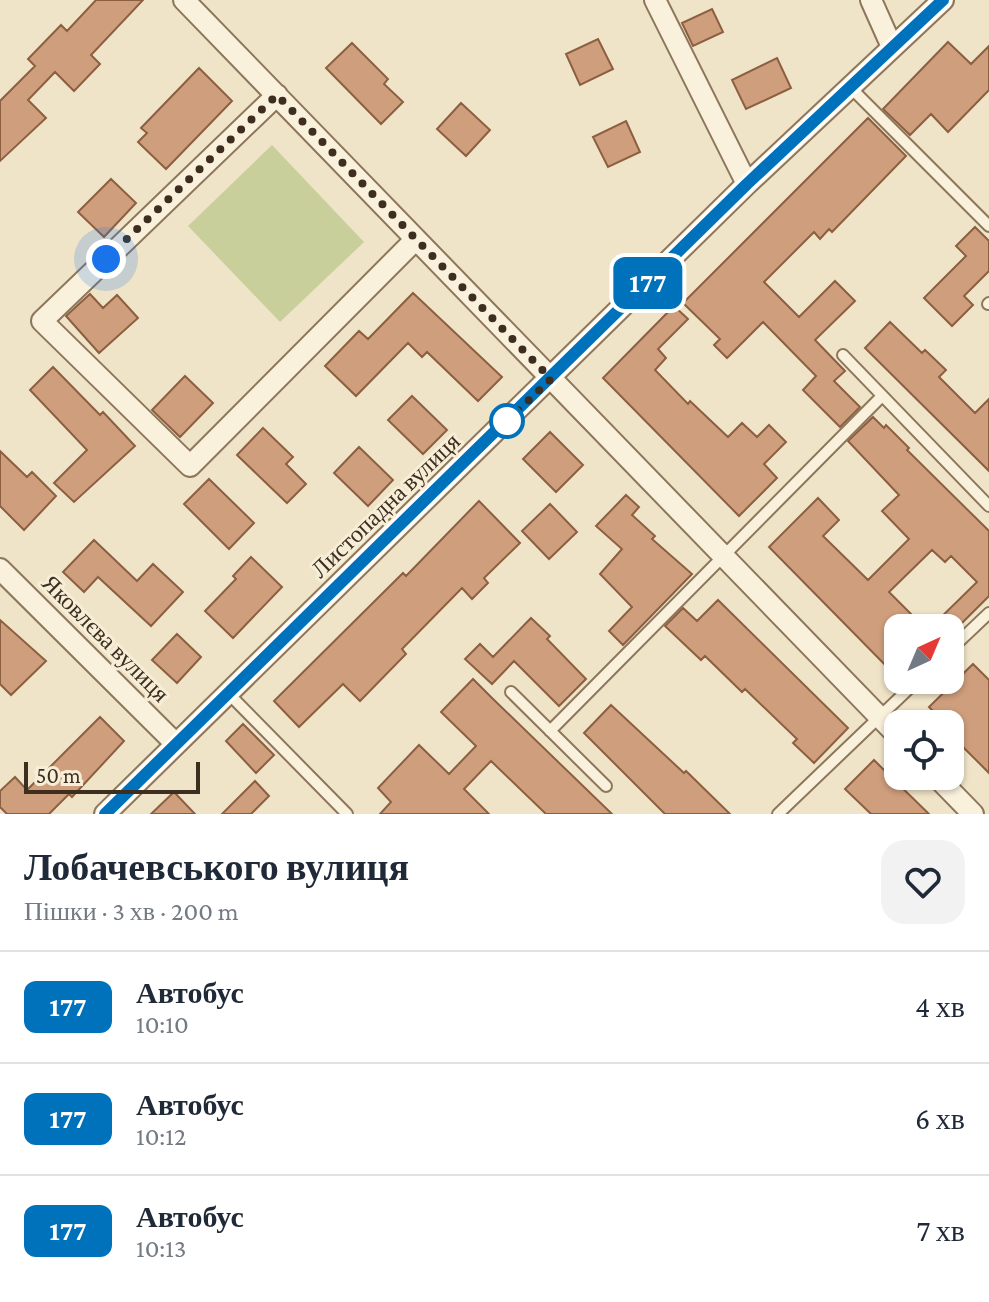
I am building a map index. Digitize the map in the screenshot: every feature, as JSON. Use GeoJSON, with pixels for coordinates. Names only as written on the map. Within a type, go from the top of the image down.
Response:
{"type":"FeatureCollection","features":[{"type":"Feature","properties":{"kind":"street"},"geometry":{"type":"LineString","coordinates":[[184,0],[884,722]]}},
{"type":"Feature","properties":{"kind":"street"},"geometry":{"type":"LineString","coordinates":[[655,0],[747,184]]}},
{"type":"Feature","properties":{"kind":"street"},"geometry":{"type":"LineString","coordinates":[[871,0],[892,47]]}},
{"type":"Feature","properties":{"kind":"street","name":"Листопадна вулиця"},"geometry":{"type":"LineString","coordinates":[[105,814],[747,184],[943,0]]}},
{"type":"Feature","properties":{"kind":"street"},"geometry":{"type":"LineString","coordinates":[[277,95],[42,321],[190,466],[416,239]]}},
{"type":"Feature","properties":{"kind":"street","name":"Яковлєва вулиця"},"geometry":{"type":"LineString","coordinates":[[0,569],[176,744]]}},
{"type":"Feature","properties":{"kind":"street"},"geometry":{"type":"LineString","coordinates":[[950,790],[973,814]]}},
{"type":"Feature","properties":{"kind":"lane"},"geometry":{"type":"LineString","coordinates":[[850,87],[989,226]]}},
{"type":"Feature","properties":{"kind":"lane"},"geometry":{"type":"LineString","coordinates":[[843,355],[989,506]]}},
{"type":"Feature","properties":{"kind":"lane"},"geometry":{"type":"LineString","coordinates":[[550,731],[882,396]]}},
{"type":"Feature","properties":{"kind":"lane"},"geometry":{"type":"LineString","coordinates":[[964,637],[989,613]]}},
{"type":"Feature","properties":{"kind":"lane"},"geometry":{"type":"LineString","coordinates":[[511,692],[606,786]]}},
{"type":"Feature","properties":{"kind":"lane"},"geometry":{"type":"LineString","coordinates":[[228,693],[347,814]]}},
{"type":"Feature","properties":{"kind":"lane"},"geometry":{"type":"LineString","coordinates":[[778,814],[903,694]]}},
{"type":"Feature","properties":{"kind":"green space"},"geometry":{"type":"Polygon","coordinates":[[[272,145],[364,242],[280,322],[188,226],[272,145]]]}},
{"type":"Feature","properties":{"kind":"building"},"geometry":{"type":"Polygon","coordinates":[[[96,0],[143,0],[91,55],[100,64],[74,91],[55,72],[28,100],[46,118],[0,161],[0,101],[35,66],[28,59],[61,25],[67,31],[96,0]]]}},
{"type":"Feature","properties":{"kind":"building"},"geometry":{"type":"Polygon","coordinates":[[[712,9],[723,32],[693,46],[682,23],[712,9]]]}},
{"type":"Feature","properties":{"kind":"building"},"geometry":{"type":"Polygon","coordinates":[[[598,39],[613,69],[580,85],[566,54],[598,39]]]}},
{"type":"Feature","properties":{"kind":"building"},"geometry":{"type":"Polygon","coordinates":[[[948,42],[971,64],[989,46],[989,90],[948,132],[931,114],[910,135],[883,109],[948,42]]]}},
{"type":"Feature","properties":{"kind":"building"},"geometry":{"type":"Polygon","coordinates":[[[352,43],[388,79],[384,84],[403,102],[381,124],[326,68],[352,43]]]}},
{"type":"Feature","properties":{"kind":"building"},"geometry":{"type":"Polygon","coordinates":[[[777,58],[791,88],[746,109],[732,80],[777,58]]]}},
{"type":"Feature","properties":{"kind":"building"},"geometry":{"type":"Polygon","coordinates":[[[199,68],[232,101],[166,169],[138,142],[147,133],[141,128],[199,68]]]}},
{"type":"Feature","properties":{"kind":"building"},"geometry":{"type":"Polygon","coordinates":[[[461,103],[490,130],[466,156],[437,129],[461,103]]]}},
{"type":"Feature","properties":{"kind":"building"},"geometry":{"type":"Polygon","coordinates":[[[868,118],[906,156],[832,232],[829,229],[820,239],[814,232],[764,282],[799,317],[835,281],[855,301],[815,340],[845,371],[834,381],[860,407],[840,427],[803,390],[816,376],[763,322],[727,358],[714,345],[720,339],[683,303],[868,118]]]}},
{"type":"Feature","properties":{"kind":"building"},"geometry":{"type":"Polygon","coordinates":[[[626,121],[640,152],[608,167],[593,137],[626,121]]]}},
{"type":"Feature","properties":{"kind":"building"},"geometry":{"type":"Polygon","coordinates":[[[111,179],[136,203],[104,237],[78,212],[111,179]]]}},
{"type":"Feature","properties":{"kind":"building"},"geometry":{"type":"Polygon","coordinates":[[[975,227],[989,241],[989,271],[964,296],[973,305],[952,326],[924,298],[966,256],[956,246],[975,227]]]}},
{"type":"Feature","properties":{"kind":"building"},"geometry":{"type":"Polygon","coordinates":[[[413,293],[502,377],[478,401],[427,352],[422,357],[408,343],[356,396],[325,366],[359,331],[368,339],[413,293]]]}},
{"type":"Feature","properties":{"kind":"building"},"geometry":{"type":"Polygon","coordinates":[[[90,294],[103,308],[117,295],[138,318],[99,353],[66,316],[90,294]]]}},
{"type":"Feature","properties":{"kind":"building"},"geometry":{"type":"Polygon","coordinates":[[[674,306],[688,319],[658,349],[666,358],[655,370],[688,404],[690,401],[728,437],[742,423],[757,437],[769,425],[786,442],[764,464],[777,478],[739,516],[603,378],[674,306]]]}},
{"type":"Feature","properties":{"kind":"building"},"geometry":{"type":"Polygon","coordinates":[[[890,322],[922,353],[925,350],[946,370],[939,377],[975,413],[989,399],[989,471],[865,348],[890,322]]]}},
{"type":"Feature","properties":{"kind":"building"},"geometry":{"type":"Polygon","coordinates":[[[53,367],[135,446],[74,502],[54,483],[87,450],[30,390],[53,367]]]}},
{"type":"Feature","properties":{"kind":"building"},"geometry":{"type":"Polygon","coordinates":[[[185,376],[213,403],[180,437],[152,410],[185,376]]]}},
{"type":"Feature","properties":{"kind":"building"},"geometry":{"type":"Polygon","coordinates":[[[412,396],[447,430],[423,454],[388,420],[412,396]]]}},
{"type":"Feature","properties":{"kind":"building"},"geometry":{"type":"Polygon","coordinates":[[[873,417],[884,428],[886,425],[989,531],[989,596],[964,621],[964,614],[944,614],[977,582],[951,556],[945,562],[932,550],[889,592],[911,614],[884,614],[884,664],[769,547],[818,498],[839,520],[823,536],[868,580],[909,539],[882,511],[899,495],[848,441],[873,417]]]}},
{"type":"Feature","properties":{"kind":"building"},"geometry":{"type":"Polygon","coordinates":[[[263,428],[293,457],[286,464],[306,484],[287,503],[237,455],[263,428]]]}},
{"type":"Feature","properties":{"kind":"building"},"geometry":{"type":"Polygon","coordinates":[[[550,432],[583,465],[556,492],[523,459],[550,432]]]}},
{"type":"Feature","properties":{"kind":"building"},"geometry":{"type":"Polygon","coordinates":[[[359,447],[393,480],[368,506],[334,473],[359,447]]]}},
{"type":"Feature","properties":{"kind":"building"},"geometry":{"type":"Polygon","coordinates":[[[0,451],[27,477],[32,472],[56,496],[24,530],[0,506],[0,451]]]}},
{"type":"Feature","properties":{"kind":"building"},"geometry":{"type":"Polygon","coordinates":[[[209,479],[254,523],[229,549],[184,504],[209,479]]]}},
{"type":"Feature","properties":{"kind":"building"},"geometry":{"type":"Polygon","coordinates":[[[626,495],[639,507],[632,515],[655,536],[652,539],[692,574],[623,645],[609,631],[632,607],[600,574],[622,549],[596,526],[626,495]]]}},
{"type":"Feature","properties":{"kind":"building"},"geometry":{"type":"Polygon","coordinates":[[[479,501],[520,543],[484,578],[488,583],[472,599],[462,588],[402,649],[406,654],[360,701],[343,684],[299,727],[274,701],[403,573],[406,576],[479,501]]]}},
{"type":"Feature","properties":{"kind":"building"},"geometry":{"type":"Polygon","coordinates":[[[550,504],[577,532],[549,559],[522,531],[550,504]]]}},
{"type":"Feature","properties":{"kind":"building"},"geometry":{"type":"Polygon","coordinates":[[[94,540],[137,581],[153,564],[183,592],[151,626],[98,577],[84,592],[63,572],[94,540]]]}},
{"type":"Feature","properties":{"kind":"building"},"geometry":{"type":"Polygon","coordinates":[[[251,557],[282,587],[233,638],[205,611],[236,579],[233,576],[251,557]]]}},
{"type":"Feature","properties":{"kind":"building"},"geometry":{"type":"Polygon","coordinates":[[[718,600],[848,728],[814,763],[793,743],[797,739],[745,689],[742,692],[705,656],[701,660],[665,626],[683,608],[697,621],[718,600]]]}},
{"type":"Feature","properties":{"kind":"building"},"geometry":{"type":"Polygon","coordinates":[[[531,618],[586,679],[559,706],[514,661],[492,684],[465,659],[480,644],[493,657],[531,618]]]}},
{"type":"Feature","properties":{"kind":"building"},"geometry":{"type":"Polygon","coordinates":[[[0,620],[46,661],[11,695],[0,684],[0,620]]]}},
{"type":"Feature","properties":{"kind":"building"},"geometry":{"type":"Polygon","coordinates":[[[177,634],[201,657],[177,683],[152,660],[177,634]]]}},
{"type":"Feature","properties":{"kind":"building"},"geometry":{"type":"Polygon","coordinates":[[[973,664],[989,680],[989,773],[964,748],[964,710],[932,710],[929,707],[942,694],[964,694],[964,673],[973,664]]]}},
{"type":"Feature","properties":{"kind":"building"},"geometry":{"type":"Polygon","coordinates":[[[473,679],[612,814],[546,814],[491,761],[464,789],[489,814],[380,814],[391,802],[378,788],[419,745],[449,774],[476,746],[441,712],[473,679]]]}},
{"type":"Feature","properties":{"kind":"building"},"geometry":{"type":"Polygon","coordinates":[[[611,705],[730,814],[665,814],[584,733],[611,705]]]}},
{"type":"Feature","properties":{"kind":"building"},"geometry":{"type":"Polygon","coordinates":[[[100,717],[124,741],[72,797],[69,794],[49,814],[7,814],[0,807],[0,791],[15,777],[27,790],[100,717]]]}},
{"type":"Feature","properties":{"kind":"building"},"geometry":{"type":"Polygon","coordinates":[[[243,724],[274,755],[256,773],[226,741],[243,724]]]}},
{"type":"Feature","properties":{"kind":"building"},"geometry":{"type":"Polygon","coordinates":[[[874,760],[884,770],[884,790],[905,790],[929,814],[871,814],[845,789],[874,760]]]}},
{"type":"Feature","properties":{"kind":"building"},"geometry":{"type":"Polygon","coordinates":[[[255,781],[269,796],[251,814],[222,814],[255,781]]]}},
{"type":"Feature","properties":{"kind":"building"},"geometry":{"type":"Polygon","coordinates":[[[174,792],[195,814],[151,814],[174,792]]]}},
{"type":"Feature","properties":{"kind":"bus line","name":"177"},"geometry":{"type":"LineString","coordinates":[[105,814],[747,184],[943,0]]}},
{"type":"Feature","properties":{"kind":"route"},"geometry":{"type":"LineString","coordinates":[[106,259],[277,95],[551,379],[507,421]]}}]}
